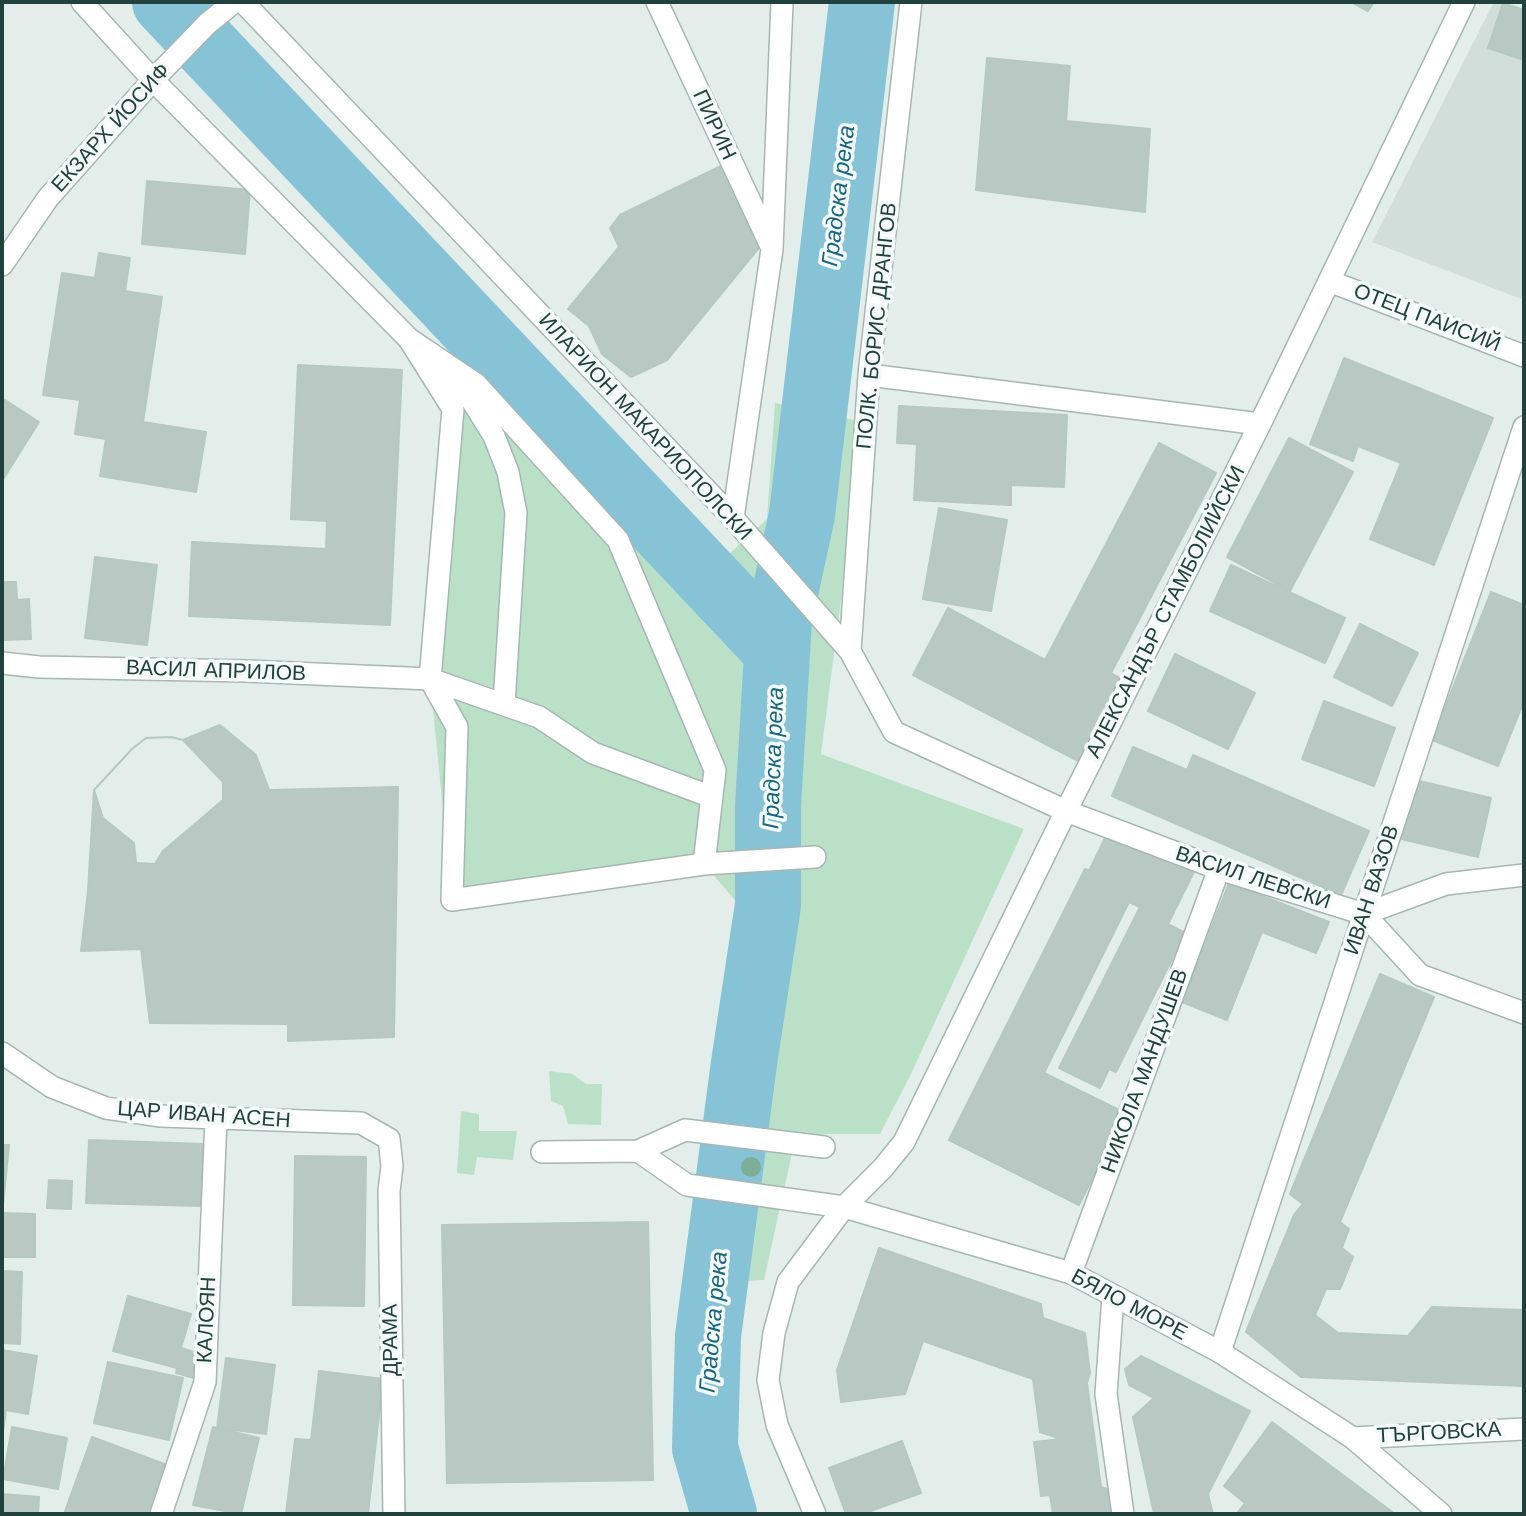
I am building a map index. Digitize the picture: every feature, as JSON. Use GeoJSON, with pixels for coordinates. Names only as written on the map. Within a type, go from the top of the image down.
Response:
{"type":"FeatureCollection","features":[{"type":"Feature","properties":{"kind":"street"},"geometry":{"type":"LineString","coordinates":[[82,2],[153,80],[409,340],[469,397],[494,436],[509,472],[516,513],[504,704]]}},
{"type":"Feature","properties":{"kind":"street","name":"ЕКЗАРХ ЙОСИФ"},"geometry":{"type":"LineString","coordinates":[[2,265],[48,198],[153,80],[207,24],[234,2]]}},
{"type":"Feature","properties":{"kind":"street","name":"ИЛАРИОН МАКАРИОПОЛСКИ"},"geometry":{"type":"LineString","coordinates":[[243,2],[733,518],[850,651],[894,732],[1066,811]]}},
{"type":"Feature","properties":{"kind":"street","name":"ПИРИН"},"geometry":{"type":"LineString","coordinates":[[657,2],[772,248]]}},
{"type":"Feature","properties":{"kind":"street"},"geometry":{"type":"LineString","coordinates":[[733,518],[772,248],[782,2]]}},
{"type":"Feature","properties":{"kind":"street","name":"ПОЛК. БОРИС ДРАНГОВ"},"geometry":{"type":"LineString","coordinates":[[850,651],[869,375],[911,2]]}},
{"type":"Feature","properties":{"kind":"street","name":"АЛЕКСАНДЪР СТАМБОЛИЙСКИ"},"geometry":{"type":"LineString","coordinates":[[815,1514],[778,1425],[768,1380],[774,1333],[788,1282],[844,1207],[883,1168],[904,1142],[1260,424],[1464,2]]}},
{"type":"Feature","properties":{"kind":"street","name":"ОТЕЦ ПАИСИЙ"},"geometry":{"type":"LineString","coordinates":[[1329,281],[1524,356]]}},
{"type":"Feature","properties":{"kind":"street"},"geometry":{"type":"LineString","coordinates":[[409,340],[476,384],[618,540],[715,770],[704,864]]}},
{"type":"Feature","properties":{"kind":"street"},"geometry":{"type":"LineString","coordinates":[[409,340],[453,408],[430,679],[457,727],[452,900],[704,864],[815,858]]}},
{"type":"Feature","properties":{"kind":"street"},"geometry":{"type":"LineString","coordinates":[[869,375],[1260,424]]}},
{"type":"Feature","properties":{"kind":"street","name":"ИВАН ВАЗОВ"},"geometry":{"type":"LineString","coordinates":[[1220,1352],[1524,427]]}},
{"type":"Feature","properties":{"kind":"street","name":"ВАСИЛ АПРИЛОВ"},"geometry":{"type":"LineString","coordinates":[[2,663],[39,667],[247,671],[430,679],[539,717],[593,753],[712,797]]}},
{"type":"Feature","properties":{"kind":"street","name":"ВАСИЛ ЛЕВСКИ"},"geometry":{"type":"LineString","coordinates":[[1066,811],[1219,869],[1364,914]]}},
{"type":"Feature","properties":{"kind":"street","name":"НИКОЛА МАНДУШЕВ"},"geometry":{"type":"LineString","coordinates":[[1071,1273],[1219,869]]}},
{"type":"Feature","properties":{"kind":"street"},"geometry":{"type":"LineString","coordinates":[[1524,875],[1446,884],[1364,914],[1420,975],[1524,1013]]}},
{"type":"Feature","properties":{"kind":"street","name":"ЦАР ИВАН АСЕН"},"geometry":{"type":"LineString","coordinates":[[2,1053],[52,1087],[106,1108],[161,1116],[361,1123],[389,1139],[392,1166]]}},
{"type":"Feature","properties":{"kind":"street","name":"КАЛОЯН"},"geometry":{"type":"LineString","coordinates":[[161,1514],[205,1382],[216,1119]]}},
{"type":"Feature","properties":{"kind":"street"},"geometry":{"type":"LineString","coordinates":[[542,1152],[638,1151],[685,1130],[824,1147]]}},
{"type":"Feature","properties":{"kind":"street","name":"БЯЛО МОРЕ"},"geometry":{"type":"LineString","coordinates":[[638,1151],[687,1185],[844,1207],[1071,1273],[1220,1352],[1353,1437],[1441,1514]]}},
{"type":"Feature","properties":{"kind":"street","name":"ДРАМА"},"geometry":{"type":"LineString","coordinates":[[392,1166],[389,1191],[394,1514]]}},
{"type":"Feature","properties":{"kind":"street"},"geometry":{"type":"LineString","coordinates":[[1114,1296],[1106,1394],[1123,1514]]}},
{"type":"Feature","properties":{"kind":"street","name":"ТЪРГОВСКА"},"geometry":{"type":"LineString","coordinates":[[1353,1437],[1524,1429]]}},
{"type":"Feature","properties":{"kind":"shaded area"},"geometry":{"type":"Polygon","coordinates":[[[1494,2],[1524,10],[1524,300],[1372,242],[1494,2]]]}},
{"type":"Feature","properties":{"kind":"green space"},"geometry":{"type":"Polygon","coordinates":[[[517,341],[726,557],[767,519],[775,403],[864,422],[821,754],[1024,829],[910,1076],[880,1134],[820,1134],[824,1147],[794,1144],[764,1280],[694,1284],[696,1244],[724,1104],[740,906],[704,864],[452,900],[430,679],[453,409],[517,341]]]}},
{"type":"Feature","properties":{"kind":"green space"},"geometry":{"type":"Polygon","coordinates":[[[549,1071],[572,1074],[586,1084],[602,1084],[601,1125],[568,1124],[563,1106],[551,1101],[549,1071]]]}},
{"type":"Feature","properties":{"kind":"green space"},"geometry":{"type":"Polygon","coordinates":[[[461,1111],[479,1114],[479,1131],[517,1131],[513,1160],[477,1157],[474,1175],[457,1173],[461,1111]]]}},
{"type":"Feature","properties":{"kind":"building"},"geometry":{"type":"Polygon","coordinates":[[[1351,2],[1374,2],[1368,11],[1351,2]]]}},
{"type":"Feature","properties":{"kind":"building"},"geometry":{"type":"Polygon","coordinates":[[[1503,3],[1524,10],[1524,60],[1488,48],[1503,3]]]}},
{"type":"Feature","properties":{"kind":"building"},"geometry":{"type":"Polygon","coordinates":[[[987,58],[1070,66],[1066,121],[1150,129],[1145,212],[976,190],[987,58]]]}},
{"type":"Feature","properties":{"kind":"building"},"geometry":{"type":"Polygon","coordinates":[[[725,164],[762,244],[667,360],[631,377],[602,354],[589,326],[568,309],[619,247],[610,228],[620,215],[725,164]]]}},
{"type":"Feature","properties":{"kind":"building"},"geometry":{"type":"Polygon","coordinates":[[[147,181],[250,190],[245,254],[142,244],[147,181]]]}},
{"type":"Feature","properties":{"kind":"building"},"geometry":{"type":"Polygon","coordinates":[[[99,253],[130,258],[125,291],[162,297],[143,422],[206,432],[196,492],[100,476],[106,439],[75,434],[80,400],[43,395],[62,273],[95,278],[99,253]]]}},
{"type":"Feature","properties":{"kind":"building"},"geometry":{"type":"Polygon","coordinates":[[[1344,358],[1493,418],[1434,565],[1370,539],[1401,463],[1358,446],[1353,461],[1310,444],[1344,358]]]}},
{"type":"Feature","properties":{"kind":"building"},"geometry":{"type":"Polygon","coordinates":[[[298,365],[402,370],[390,625],[189,616],[192,542],[326,549],[327,521],[291,519],[298,365]]]}},
{"type":"Feature","properties":{"kind":"building"},"geometry":{"type":"Polygon","coordinates":[[[2,398],[39,422],[2,481],[2,398]]]}},
{"type":"Feature","properties":{"kind":"building"},"geometry":{"type":"Polygon","coordinates":[[[899,406],[1067,415],[1064,487],[1011,485],[1011,505],[914,500],[917,444],[897,443],[899,406]]]}},
{"type":"Feature","properties":{"kind":"building"},"geometry":{"type":"Polygon","coordinates":[[[1289,438],[1353,472],[1290,591],[1227,557],[1289,438]]]}},
{"type":"Feature","properties":{"kind":"building"},"geometry":{"type":"Polygon","coordinates":[[[1159,443],[1216,473],[1111,673],[1125,681],[1082,763],[913,675],[948,608],[1045,660],[1159,443]]]}},
{"type":"Feature","properties":{"kind":"building"},"geometry":{"type":"Polygon","coordinates":[[[939,508],[1007,520],[991,611],[923,599],[939,508]]]}},
{"type":"Feature","properties":{"kind":"building"},"geometry":{"type":"Polygon","coordinates":[[[95,557],[157,565],[147,645],[85,638],[95,557]]]}},
{"type":"Feature","properties":{"kind":"building"},"geometry":{"type":"Polygon","coordinates":[[[1231,565],[1345,618],[1325,663],[1210,611],[1231,565]]]}},
{"type":"Feature","properties":{"kind":"building"},"geometry":{"type":"Polygon","coordinates":[[[2,582],[16,582],[17,600],[29,599],[31,639],[2,640],[2,582]]]}},
{"type":"Feature","properties":{"kind":"building"},"geometry":{"type":"Polygon","coordinates":[[[1491,592],[1524,605],[1524,701],[1498,766],[1432,740],[1491,592]]]}},
{"type":"Feature","properties":{"kind":"building"},"geometry":{"type":"Polygon","coordinates":[[[1360,624],[1418,653],[1392,706],[1334,677],[1360,624]]]}},
{"type":"Feature","properties":{"kind":"building"},"geometry":{"type":"Polygon","coordinates":[[[1175,654],[1255,693],[1228,749],[1148,711],[1175,654]]]}},
{"type":"Feature","properties":{"kind":"building"},"geometry":{"type":"Polygon","coordinates":[[[1324,701],[1395,728],[1374,786],[1302,759],[1324,701]]]}},
{"type":"Feature","properties":{"kind":"building"},"geometry":{"type":"Polygon","coordinates":[[[220,725],[256,755],[269,790],[398,787],[394,1037],[288,1041],[288,1024],[150,1023],[141,949],[81,951],[88,891],[94,790],[132,749],[146,738],[171,737],[183,740],[220,725]]]}},
{"type":"Feature","properties":{"kind":"building"},"geometry":{"type":"Polygon","coordinates":[[[171,737],[183,740],[223,782],[223,800],[163,851],[155,864],[136,863],[134,843],[103,818],[94,790],[132,749],[146,738],[171,737]]]}},
{"type":"Feature","properties":{"kind":"building"},"geometry":{"type":"Polygon","coordinates":[[[1133,747],[1187,770],[1193,755],[1369,831],[1341,895],[1112,796],[1133,747]]]}},
{"type":"Feature","properties":{"kind":"building"},"geometry":{"type":"Polygon","coordinates":[[[1411,779],[1491,798],[1478,857],[1397,838],[1411,779]]]}},
{"type":"Feature","properties":{"kind":"building"},"geometry":{"type":"Polygon","coordinates":[[[1109,830],[1194,872],[1168,924],[1185,933],[1116,1072],[1109,1069],[1100,1088],[1059,1068],[1140,907],[1129,902],[1044,1073],[1125,1113],[1079,1205],[949,1140],[1085,869],[1089,871],[1109,830]]]}},
{"type":"Feature","properties":{"kind":"building"},"geometry":{"type":"Polygon","coordinates":[[[1229,883],[1329,922],[1316,953],[1262,932],[1227,1020],[1182,1002],[1229,883]]]}},
{"type":"Feature","properties":{"kind":"building"},"geometry":{"type":"Polygon","coordinates":[[[1380,974],[1434,997],[1340,1222],[1349,1229],[1342,1248],[1353,1257],[1340,1289],[1326,1289],[1315,1315],[1338,1333],[1408,1336],[1432,1307],[1524,1310],[1524,1386],[1301,1377],[1246,1332],[1294,1215],[1303,1204],[1290,1194],[1380,974]]]}},
{"type":"Feature","properties":{"kind":"building"},"geometry":{"type":"Polygon","coordinates":[[[89,1140],[203,1144],[201,1206],[86,1203],[89,1140]]]}},
{"type":"Feature","properties":{"kind":"building"},"geometry":{"type":"Polygon","coordinates":[[[2,1145],[9,1145],[3,1205],[2,1205],[2,1145]]]}},
{"type":"Feature","properties":{"kind":"building"},"geometry":{"type":"Polygon","coordinates":[[[295,1156],[366,1157],[364,1306],[293,1305],[295,1156]]]}},
{"type":"Feature","properties":{"kind":"building"},"geometry":{"type":"Polygon","coordinates":[[[49,1180],[72,1181],[71,1209],[47,1208],[49,1180]]]}},
{"type":"Feature","properties":{"kind":"building"},"geometry":{"type":"Polygon","coordinates":[[[2,1213],[35,1214],[35,1257],[2,1257],[2,1213]]]}},
{"type":"Feature","properties":{"kind":"building"},"geometry":{"type":"Polygon","coordinates":[[[648,1222],[653,1480],[447,1483],[442,1225],[648,1222]]]}},
{"type":"Feature","properties":{"kind":"building"},"geometry":{"type":"Polygon","coordinates":[[[879,1248],[1041,1304],[1043,1318],[1085,1333],[1090,1373],[1087,1383],[1101,1487],[1117,1493],[1120,1514],[1053,1514],[1050,1495],[1041,1496],[1034,1442],[1061,1439],[1040,1432],[1033,1379],[923,1341],[905,1394],[841,1402],[837,1370],[879,1248]]]}},
{"type":"Feature","properties":{"kind":"building"},"geometry":{"type":"Polygon","coordinates":[[[2,1271],[22,1272],[20,1344],[2,1343],[2,1271]]]}},
{"type":"Feature","properties":{"kind":"building"},"geometry":{"type":"Polygon","coordinates":[[[128,1296],[191,1314],[181,1348],[204,1355],[198,1379],[176,1373],[177,1368],[113,1351],[128,1296]]]}},
{"type":"Feature","properties":{"kind":"building"},"geometry":{"type":"Polygon","coordinates":[[[2,1350],[37,1356],[28,1414],[6,1410],[2,1438],[2,1350]]]}},
{"type":"Feature","properties":{"kind":"building"},"geometry":{"type":"Polygon","coordinates":[[[1141,1356],[1250,1411],[1208,1494],[1213,1514],[1154,1514],[1133,1417],[1154,1398],[1129,1385],[1125,1369],[1141,1356]]]}},
{"type":"Feature","properties":{"kind":"building"},"geometry":{"type":"Polygon","coordinates":[[[226,1358],[275,1365],[266,1434],[217,1428],[226,1358]]]}},
{"type":"Feature","properties":{"kind":"building"},"geometry":{"type":"Polygon","coordinates":[[[108,1362],[183,1378],[169,1440],[94,1423],[108,1362]]]}},
{"type":"Feature","properties":{"kind":"building"},"geometry":{"type":"Polygon","coordinates":[[[319,1371],[383,1379],[368,1514],[286,1514],[295,1439],[311,1440],[319,1371]]]}},
{"type":"Feature","properties":{"kind":"building"},"geometry":{"type":"Polygon","coordinates":[[[1272,1422],[1395,1514],[1238,1512],[1245,1503],[1224,1486],[1272,1422]]]}},
{"type":"Feature","properties":{"kind":"building"},"geometry":{"type":"Polygon","coordinates":[[[12,1427],[67,1438],[58,1489],[3,1479],[12,1427]]]}},
{"type":"Feature","properties":{"kind":"building"},"geometry":{"type":"Polygon","coordinates":[[[213,1427],[259,1438],[241,1514],[193,1505],[213,1427]]]}},
{"type":"Feature","properties":{"kind":"building"},"geometry":{"type":"Polygon","coordinates":[[[92,1437],[167,1465],[149,1514],[64,1514],[92,1437]]]}},
{"type":"Feature","properties":{"kind":"building"},"geometry":{"type":"Polygon","coordinates":[[[902,1441],[921,1493],[862,1514],[846,1514],[829,1468],[902,1441]]]}},
{"type":"Feature","properties":{"kind":"building"},"geometry":{"type":"Polygon","coordinates":[[[2,1494],[39,1497],[38,1514],[2,1514],[2,1494]]]}},
{"type":"Feature","properties":{"kind":"waterway"},"geometry":{"type":"LineString","coordinates":[[165,2],[777,651]]}},
{"type":"Feature","properties":{"kind":"waterway","name":"Градска река"},"geometry":{"type":"LineString","coordinates":[[724,1514],[705,1448],[708,1336],[768,905],[768,806],[779,620],[802,515],[862,2]]}}]}
